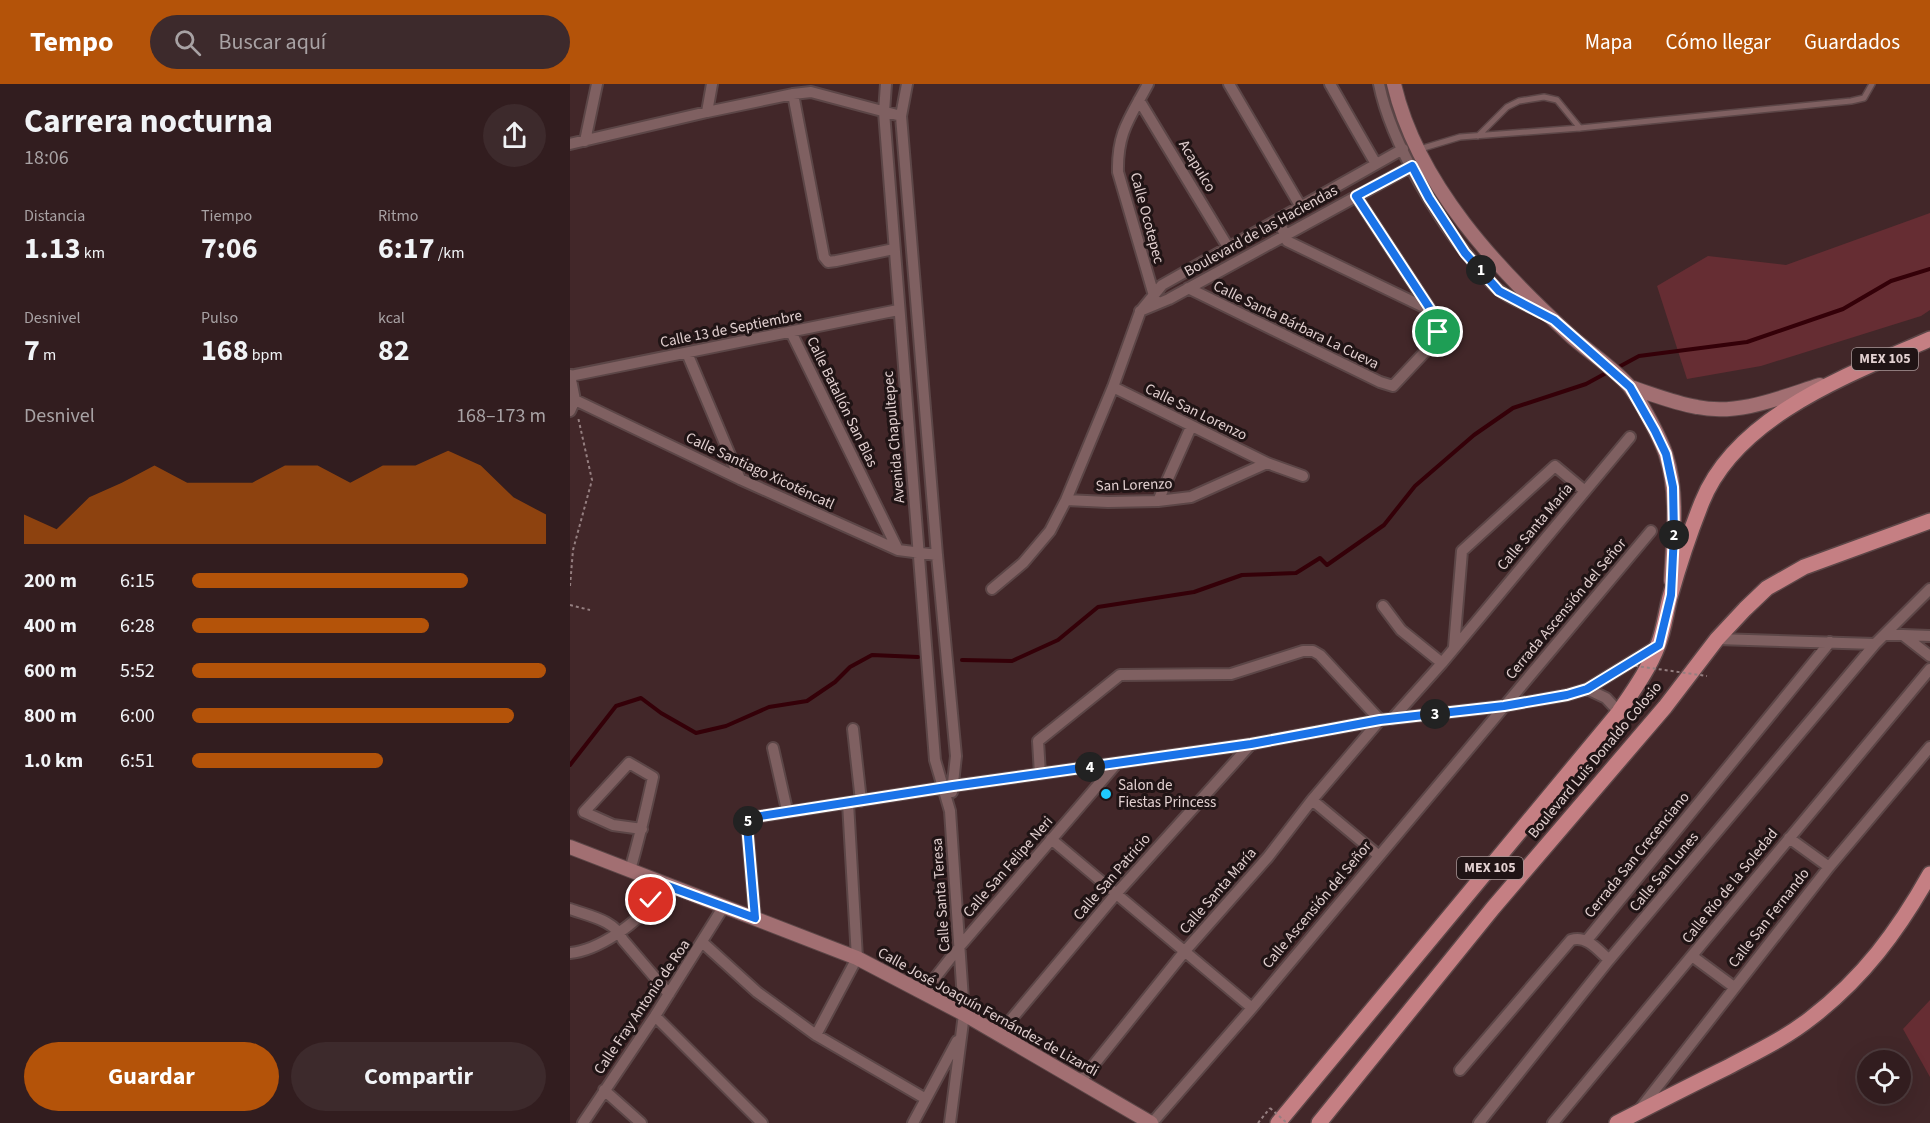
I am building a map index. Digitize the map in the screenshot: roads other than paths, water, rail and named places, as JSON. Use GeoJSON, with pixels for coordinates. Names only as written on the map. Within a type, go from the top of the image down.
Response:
{"type":"FeatureCollection","features":[{"type":"Feature","properties":{"kind":"main road","name":"MEX 105"},"geometry":{"type":"LineString","coordinates":[[1394,84],[1418,149],[1443,192],[1486,253],[1514,283],[1625,383],[1666,454],[1673,487],[1674,534],[1671,595]]}},
{"type":"Feature","properties":{"kind":"main road","name":"MEX 105"},"geometry":{"type":"LineString","coordinates":[[1671,595],[1703,500],[1715,477],[1734,452],[1784,411],[1840,379],[1930,339]]}},
{"type":"Feature","properties":{"kind":"main road","name":"MEX 105"},"geometry":{"type":"LineString","coordinates":[[1625,383],[1699,408],[1730,409],[1766,402],[1840,379]]}},
{"type":"Feature","properties":{"kind":"main road","name":"Boulevard Luis Donaldo Colosio"},"geometry":{"type":"LineString","coordinates":[[1326,1119],[1493,908],[1665,706],[1717,639],[1767,588],[1804,567],[1930,521]]}},
{"type":"Feature","properties":{"kind":"main road","name":"Boulevard Luis Donaldo Colosio"},"geometry":{"type":"LineString","coordinates":[[1278,1123],[1619,712],[1642,677],[1659,645],[1671,595]]}},
{"type":"Feature","properties":{"kind":"main road","name":"Calle José Joaquín Fernández de Lizardi"},"geometry":{"type":"LineString","coordinates":[[570,847],[858,958],[964,1014],[1151,1123]]}},
{"type":"Feature","properties":{"kind":"main road"},"geometry":{"type":"LineString","coordinates":[[1617,1123],[1760,1050],[1810,1019],[1852,983],[1887,943],[1930,874]]}},
{"type":"Feature","properties":{"kind":"street"},"geometry":{"type":"LineString","coordinates":[[585,141],[597,84]]}},
{"type":"Feature","properties":{"kind":"street"},"geometry":{"type":"LineString","coordinates":[[706,112],[712,84]]}},
{"type":"Feature","properties":{"kind":"street","name":"Avenida Chapultepec"},"geometry":{"type":"LineString","coordinates":[[886,84],[884,112],[898,310],[935,760],[948,786]]}},
{"type":"Feature","properties":{"kind":"street"},"geometry":{"type":"LineString","coordinates":[[907,84],[902,116],[937,555],[956,756],[948,786]]}},
{"type":"Feature","properties":{"kind":"street","name":"Calle Ocotepec"},"geometry":{"type":"LineString","coordinates":[[1148,84],[1123,130],[1118,150],[1118,172],[1157,305]]}},
{"type":"Feature","properties":{"kind":"street"},"geometry":{"type":"LineString","coordinates":[[1229,84],[1301,207]]}},
{"type":"Feature","properties":{"kind":"street"},"geometry":{"type":"LineString","coordinates":[[1330,84],[1376,164]]}},
{"type":"Feature","properties":{"kind":"street"},"geometry":{"type":"LineString","coordinates":[[1378,84],[1403,149],[1429,198],[1465,253],[1499,291],[1554,320]]}},
{"type":"Feature","properties":{"kind":"street"},"geometry":{"type":"LineString","coordinates":[[570,144],[812,88],[902,116]]}},
{"type":"Feature","properties":{"kind":"street"},"geometry":{"type":"LineString","coordinates":[[793,94],[824,257],[828,261],[836,261],[894,249]]}},
{"type":"Feature","properties":{"kind":"street","name":"Acapulco"},"geometry":{"type":"LineString","coordinates":[[1139,100],[1228,247]]}},
{"type":"Feature","properties":{"kind":"street","name":"Boulevard de las Haciendas"},"geometry":{"type":"LineString","coordinates":[[1153,293],[1162,285],[1403,149]]}},
{"type":"Feature","properties":{"kind":"street","name":"Boulevard de las Haciendas"},"geometry":{"type":"LineString","coordinates":[[1157,305],[1412,166]]}},
{"type":"Feature","properties":{"kind":"street"},"geometry":{"type":"LineString","coordinates":[[1356,196],[1428,309]]}},
{"type":"Feature","properties":{"kind":"street"},"geometry":{"type":"LineString","coordinates":[[1277,219],[1287,241],[1428,309]]}},
{"type":"Feature","properties":{"kind":"street","name":"Calle Santa Bárbara La Cueva"},"geometry":{"type":"LineString","coordinates":[[1188,288],[1380,382],[1393,386],[1436,340],[1438,321],[1428,309]]}},
{"type":"Feature","properties":{"kind":"street"},"geometry":{"type":"LineString","coordinates":[[992,589],[1023,563],[1050,531],[1066,500],[1113,387],[1140,312],[1153,293]]}},
{"type":"Feature","properties":{"kind":"street"},"geometry":{"type":"LineString","coordinates":[[1140,312],[1157,305]]}},
{"type":"Feature","properties":{"kind":"street","name":"Calle 13 de Septiembre"},"geometry":{"type":"LineString","coordinates":[[570,376],[898,310]]}},
{"type":"Feature","properties":{"kind":"street","name":"Calle Batallón San Blas"},"geometry":{"type":"LineString","coordinates":[[791,332],[898,550]]}},
{"type":"Feature","properties":{"kind":"street"},"geometry":{"type":"LineString","coordinates":[[687,353],[740,479]]}},
{"type":"Feature","properties":{"kind":"street"},"geometry":{"type":"LineString","coordinates":[[570,376],[575,400],[570,411]]}},
{"type":"Feature","properties":{"kind":"street","name":"Calle San Lorenzo"},"geometry":{"type":"LineString","coordinates":[[1113,387],[1267,463],[1303,476]]}},
{"type":"Feature","properties":{"kind":"street","name":"Calle Santiago Xicoténcatl"},"geometry":{"type":"LineString","coordinates":[[575,400],[740,479],[898,550],[937,555]]}},
{"type":"Feature","properties":{"kind":"street"},"geometry":{"type":"LineString","coordinates":[[1158,501],[1191,427]]}},
{"type":"Feature","properties":{"kind":"street","name":"Calle Santa María"},"geometry":{"type":"LineString","coordinates":[[1392,719],[1442,663],[1630,437]]}},
{"type":"Feature","properties":{"kind":"street","name":"San Lorenzo"},"geometry":{"type":"LineString","coordinates":[[1066,500],[1158,501],[1191,497],[1267,463]]}},
{"type":"Feature","properties":{"kind":"street"},"geometry":{"type":"LineString","coordinates":[[1454,648],[1462,551],[1555,466],[1585,491]]}},
{"type":"Feature","properties":{"kind":"street","name":"Cerrada Ascensión del Señor"},"geometry":{"type":"LineString","coordinates":[[1504,706],[1651,531]]}},
{"type":"Feature","properties":{"kind":"street","name":"Calle San Lunes"},"geometry":{"type":"LineString","coordinates":[[1479,1123],[1609,960],[1875,644],[1930,589]]}},
{"type":"Feature","properties":{"kind":"street"},"geometry":{"type":"LineString","coordinates":[[1383,606],[1401,630],[1442,663]]}},
{"type":"Feature","properties":{"kind":"street"},"geometry":{"type":"LineString","coordinates":[[1884,635],[1930,636]]}},
{"type":"Feature","properties":{"kind":"street"},"geometry":{"type":"LineString","coordinates":[[1903,635],[1930,656]]}},
{"type":"Feature","properties":{"kind":"street"},"geometry":{"type":"LineString","coordinates":[[1717,639],[1875,644]]}},
{"type":"Feature","properties":{"kind":"street","name":"Cerrada San Crecenciano"},"geometry":{"type":"LineString","coordinates":[[1460,1070],[1563,948],[1571,940],[1580,937],[1587,940],[1830,642]]}},
{"type":"Feature","properties":{"kind":"street"},"geometry":{"type":"LineString","coordinates":[[755,918],[748,818],[948,786],[1251,744],[1380,720],[1504,706],[1587,689],[1659,645]]}},
{"type":"Feature","properties":{"kind":"street"},"geometry":{"type":"LineString","coordinates":[[1040,774],[1038,741],[1120,675],[1231,674],[1304,651],[1313,651],[1320,655],[1380,720]]}},
{"type":"Feature","properties":{"kind":"street","name":"Calle Río de la Soledad"},"geometry":{"type":"LineString","coordinates":[[1553,1123],[1930,669]]}},
{"type":"Feature","properties":{"kind":"street"},"geometry":{"type":"LineString","coordinates":[[1587,689],[1606,698],[1619,712]]}},
{"type":"Feature","properties":{"kind":"street","name":"Calle Ascensión del Señor"},"geometry":{"type":"LineString","coordinates":[[1151,1123],[1252,1008],[1504,706]]}},
{"type":"Feature","properties":{"kind":"street","name":"Calle Santa María"},"geometry":{"type":"LineString","coordinates":[[1080,1082],[1185,951],[1268,857],[1312,800],[1380,720]]}},
{"type":"Feature","properties":{"kind":"street"},"geometry":{"type":"LineString","coordinates":[[853,729],[861,801]]}},
{"type":"Feature","properties":{"kind":"street","name":"Calle San Patricio"},"geometry":{"type":"LineString","coordinates":[[999,1034],[1116,894],[1251,744]]}},
{"type":"Feature","properties":{"kind":"street","name":"Calle San Fernando"},"geometry":{"type":"LineString","coordinates":[[1638,1112],[1829,867],[1930,747]]}},
{"type":"Feature","properties":{"kind":"street"},"geometry":{"type":"LineString","coordinates":[[773,748],[787,810]]}},
{"type":"Feature","properties":{"kind":"street"},"geometry":{"type":"LineString","coordinates":[[630,870],[642,829],[653,777],[629,763],[584,812],[613,825],[642,829]]}},
{"type":"Feature","properties":{"kind":"street","name":"Calle San Felipe Neri"},"geometry":{"type":"LineString","coordinates":[[924,992],[960,946],[1117,763]]}},
{"type":"Feature","properties":{"kind":"street","name":"Calle Santa Teresa"},"geometry":{"type":"LineString","coordinates":[[948,786],[964,1014],[950,1123]]}},
{"type":"Feature","properties":{"kind":"street"},"geometry":{"type":"LineString","coordinates":[[1312,800],[1378,855]]}},
{"type":"Feature","properties":{"kind":"street"},"geometry":{"type":"LineString","coordinates":[[816,1035],[858,958],[848,802]]}},
{"type":"Feature","properties":{"kind":"street"},"geometry":{"type":"LineString","coordinates":[[1789,837],[1829,867]]}},
{"type":"Feature","properties":{"kind":"street"},"geometry":{"type":"LineString","coordinates":[[1051,840],[1252,1008]]}},
{"type":"Feature","properties":{"kind":"street"},"geometry":{"type":"LineString","coordinates":[[570,953],[598,944],[620,932],[639,916],[651,900],[657,882]]}},
{"type":"Feature","properties":{"kind":"street","name":"Calle Fray Antonio de Roa"},"geometry":{"type":"LineString","coordinates":[[583,1123],[655,1016],[724,906]]}},
{"type":"Feature","properties":{"kind":"street"},"geometry":{"type":"LineString","coordinates":[[570,909],[610,924],[620,932],[623,940],[669,994]]}},
{"type":"Feature","properties":{"kind":"street"},"geometry":{"type":"LineString","coordinates":[[1587,940],[1609,960]]}},
{"type":"Feature","properties":{"kind":"street"},"geometry":{"type":"LineString","coordinates":[[702,942],[757,992],[816,1035],[926,1099]]}},
{"type":"Feature","properties":{"kind":"street"},"geometry":{"type":"LineString","coordinates":[[1692,956],[1734,987]]}},
{"type":"Feature","properties":{"kind":"street"},"geometry":{"type":"LineString","coordinates":[[655,1016],[762,1123]]}},
{"type":"Feature","properties":{"kind":"street"},"geometry":{"type":"LineString","coordinates":[[913,1123],[961,1035]]}},
{"type":"Feature","properties":{"kind":"street"},"geometry":{"type":"LineString","coordinates":[[604,1090],[641,1123]]}},
{"type":"Feature","properties":{"kind":"lane"},"geometry":{"type":"LineString","coordinates":[[1418,149],[1460,137],[1580,128],[1851,101],[1864,98],[1872,84]]}},
{"type":"Feature","properties":{"kind":"lane"},"geometry":{"type":"LineString","coordinates":[[1478,136],[1507,107],[1518,101],[1544,97],[1557,100],[1580,128]]}},
{"type":"Feature","properties":{"kind":"waterway"},"geometry":{"type":"LineString","coordinates":[[1615,369],[1639,356],[1747,342],[1843,309],[1891,281],[1930,269]]}},
{"type":"Feature","properties":{"kind":"waterway"},"geometry":{"type":"LineString","coordinates":[[962,660],[1012,661],[1058,640],[1098,607],[1194,592],[1242,575],[1296,573],[1320,558],[1327,565],[1384,525],[1415,486],[1474,435],[1513,408],[1586,384],[1608,372]]}},
{"type":"Feature","properties":{"kind":"waterway"},"geometry":{"type":"LineString","coordinates":[[570,765],[616,706],[641,698],[661,713],[696,733],[726,726],[769,707],[807,701],[835,682],[850,667],[872,655],[918,657]]}},
{"type":"Feature","properties":{"kind":"place","name":"Salon de Fiestas Princess"},"geometry":{"type":"Point","coordinates":[1106,794]}}]}
